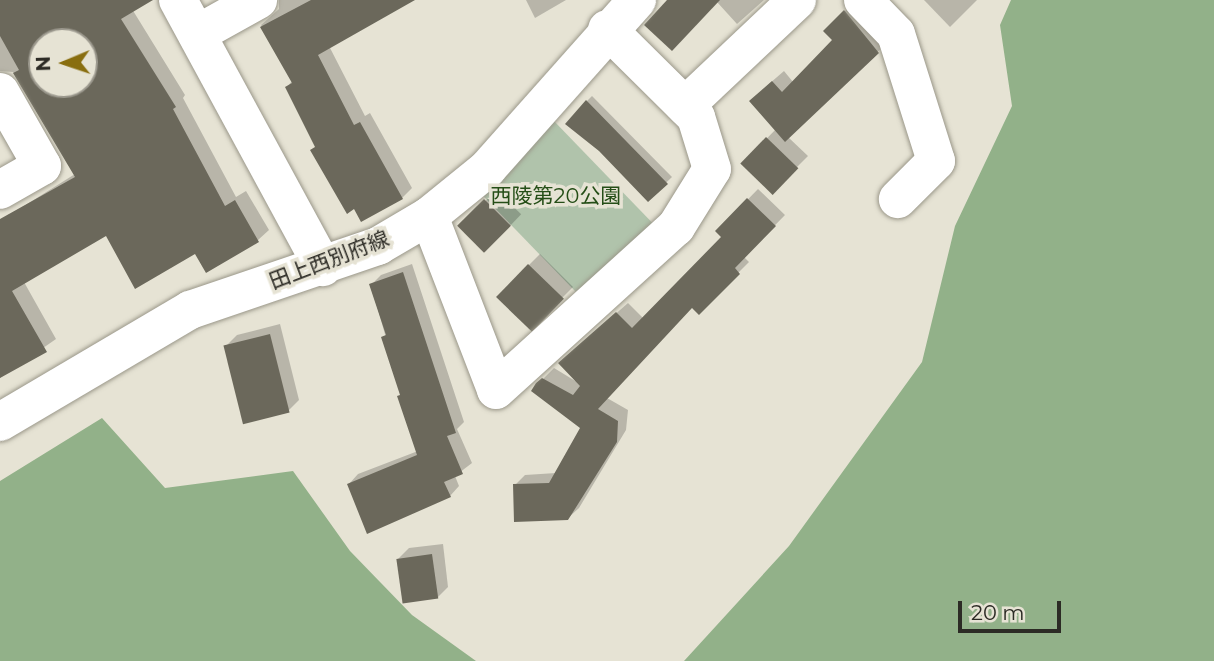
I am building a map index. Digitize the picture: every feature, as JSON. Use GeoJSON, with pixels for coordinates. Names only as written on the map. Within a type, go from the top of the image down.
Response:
{"type":"FeatureCollection","features":[{"type":"Feature","properties":{"kind":"street"},"geometry":{"type":"LineString","coordinates":[[178,0],[323,267]]}},
{"type":"Feature","properties":{"kind":"street"},"geometry":{"type":"LineString","coordinates":[[197,34],[258,0]]}},
{"type":"Feature","properties":{"kind":"street","name":"田上西別府線"},"geometry":{"type":"LineString","coordinates":[[0,422],[190,310],[230,293],[323,267],[378,246],[429,216],[487,169],[607,29],[638,0]]}},
{"type":"Feature","properties":{"kind":"street"},"geometry":{"type":"LineString","coordinates":[[685,106],[797,0]]}},
{"type":"Feature","properties":{"kind":"street"},"geometry":{"type":"LineString","coordinates":[[863,0],[896,34],[936,161],[898,199]]}},
{"type":"Feature","properties":{"kind":"street"},"geometry":{"type":"LineString","coordinates":[[429,216],[496,390],[676,226],[712,169],[696,117],[607,29]]}},
{"type":"Feature","properties":{"kind":"street"},"geometry":{"type":"LineString","coordinates":[[0,92],[42,166],[0,190]]}},
{"type":"Feature","properties":{"kind":"green space"},"geometry":{"type":"Polygon","coordinates":[[[1011,0],[1214,0],[1214,661],[684,661],[789,546],[922,362],[955,226],[1012,106],[1000,25],[1011,0]]]}},
{"type":"Feature","properties":{"kind":"green space","name":"西陵第20公園"},"geometry":{"type":"Polygon","coordinates":[[[553,120],[654,225],[580,297],[479,192],[553,120]]]}},
{"type":"Feature","properties":{"kind":"green space"},"geometry":{"type":"Polygon","coordinates":[[[102,418],[165,488],[293,471],[350,551],[412,615],[476,661],[0,661],[0,481],[102,418]]]}},
{"type":"Feature","properties":{"kind":"building"},"geometry":{"type":"Polygon","coordinates":[[[0,0],[153,0],[121,19],[176,107],[173,109],[225,206],[235,200],[259,242],[206,273],[195,254],[135,289],[106,236],[12,291],[47,352],[0,378],[0,219],[75,177],[13,73],[19,70],[0,36],[0,0]]]}},
{"type":"Feature","properties":{"kind":"building"},"geometry":{"type":"Polygon","coordinates":[[[311,0],[415,0],[318,55],[354,125],[360,122],[403,199],[361,222],[354,209],[347,214],[310,150],[315,147],[285,87],[292,83],[260,27],[311,0]]]}},
{"type":"Feature","properties":{"kind":"building"},"geometry":{"type":"Polygon","coordinates":[[[667,0],[720,0],[672,51],[644,25],[667,0]]]}},
{"type":"Feature","properties":{"kind":"building"},"geometry":{"type":"Polygon","coordinates":[[[844,10],[879,53],[785,142],[749,101],[772,81],[782,92],[832,40],[823,31],[844,10]]]}},
{"type":"Feature","properties":{"kind":"building"},"geometry":{"type":"Polygon","coordinates":[[[586,100],[668,184],[648,202],[599,151],[565,124],[586,100]]]}},
{"type":"Feature","properties":{"kind":"building"},"geometry":{"type":"Polygon","coordinates":[[[766,137],[798,168],[773,195],[740,164],[766,137]]]}},
{"type":"Feature","properties":{"kind":"building"},"geometry":{"type":"Polygon","coordinates":[[[747,198],[776,226],[735,268],[740,274],[699,315],[692,308],[598,409],[618,421],[617,442],[568,520],[514,522],[513,484],[549,483],[580,428],[531,391],[536,383],[542,378],[573,395],[580,386],[558,363],[616,312],[632,328],[721,237],[715,231],[747,198]]]}},
{"type":"Feature","properties":{"kind":"building"},"geometry":{"type":"Polygon","coordinates":[[[484,199],[511,226],[484,253],[457,226],[484,199]]]}},
{"type":"Feature","properties":{"kind":"building"},"geometry":{"type":"Polygon","coordinates":[[[528,264],[564,299],[532,332],[496,297],[528,264]]]}},
{"type":"Feature","properties":{"kind":"building"},"geometry":{"type":"Polygon","coordinates":[[[403,272],[456,433],[447,436],[463,474],[444,482],[451,497],[367,534],[347,484],[417,455],[397,396],[400,395],[381,337],[386,335],[369,284],[403,272]]]}},
{"type":"Feature","properties":{"kind":"building"},"geometry":{"type":"Polygon","coordinates":[[[270,334],[290,413],[243,424],[223,346],[270,334]]]}},
{"type":"Feature","properties":{"kind":"building"},"geometry":{"type":"Polygon","coordinates":[[[432,554],[438,599],[403,604],[396,559],[432,554]]]}}]}
